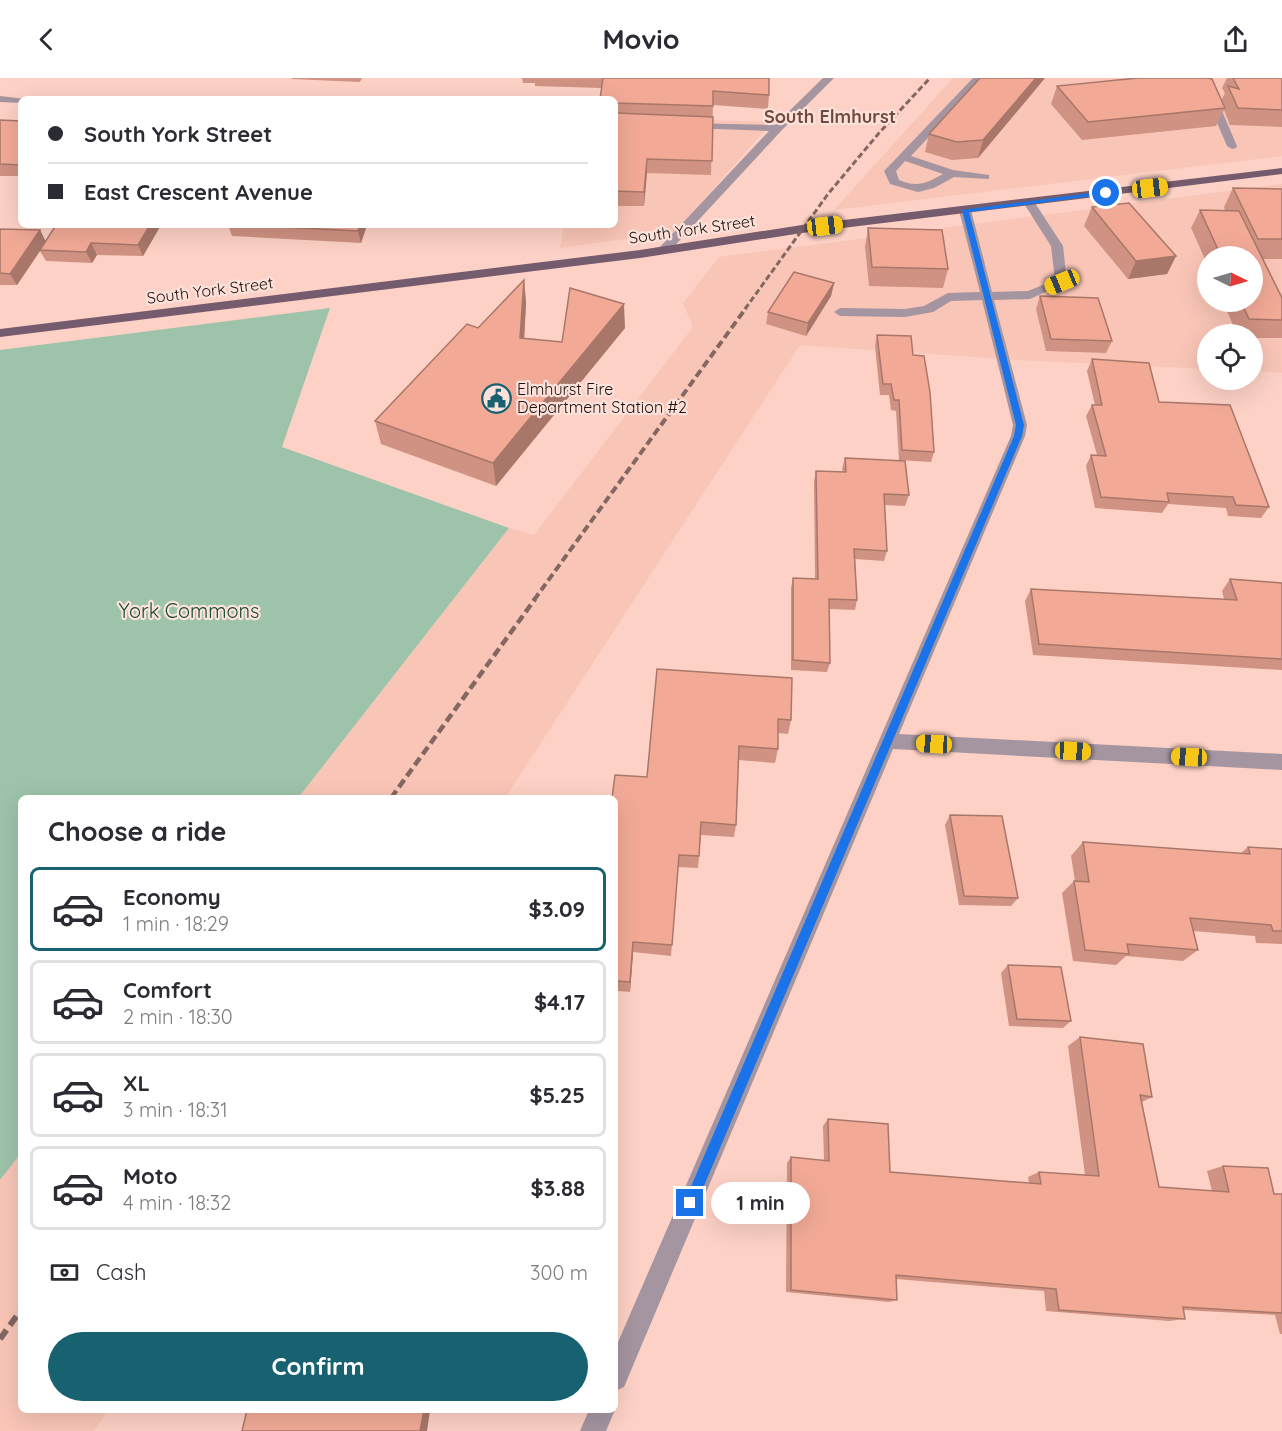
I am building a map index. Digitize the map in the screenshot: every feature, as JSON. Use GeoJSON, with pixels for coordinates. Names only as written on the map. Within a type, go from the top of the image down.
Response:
{"type":"FeatureCollection","features":[{"type":"Feature","properties":{"kind":"main road","name":"South York Street"},"geometry":{"type":"LineString","coordinates":[[0,333],[664,250],[802,229],[1281,173]]}},
{"type":"Feature","properties":{"kind":"street"},"geometry":{"type":"LineString","coordinates":[[664,250],[778,128],[829,78]]}},
{"type":"Feature","properties":{"kind":"street"},"geometry":{"type":"LineString","coordinates":[[952,173],[923,190],[908,189],[894,182],[890,171],[979,78]]}},
{"type":"Feature","properties":{"kind":"street"},"geometry":{"type":"LineString","coordinates":[[1171,78],[1208,90],[1232,146]]}},
{"type":"Feature","properties":{"kind":"street"},"geometry":{"type":"LineString","coordinates":[[0,99],[18,100]]}},
{"type":"Feature","properties":{"kind":"street"},"geometry":{"type":"LineString","coordinates":[[673,124],[778,128]]}},
{"type":"Feature","properties":{"kind":"street"},"geometry":{"type":"LineString","coordinates":[[903,158],[952,173],[986,177]]}},
{"type":"Feature","properties":{"kind":"street"},"geometry":{"type":"LineString","coordinates":[[840,312],[906,313],[928,309],[948,297],[987,294],[1030,295],[1062,282],[1057,246],[1029,202]]}},
{"type":"Feature","properties":{"kind":"street"},"geometry":{"type":"LineString","coordinates":[[618,1371],[1018,436],[1020,425],[965,210]]}},
{"type":"Feature","properties":{"kind":"street"},"geometry":{"type":"LineString","coordinates":[[887,741],[1282,762]]}},
{"type":"Feature","properties":{"kind":"street"},"geometry":{"type":"LineString","coordinates":[[592,1431],[601,1413]]}},
{"type":"Feature","properties":{"kind":"shaded area"},"geometry":{"type":"Polygon","coordinates":[[[953,78],[1282,78],[1282,156],[834,210],[953,78]]]}},
{"type":"Feature","properties":{"kind":"shaded area"},"geometry":{"type":"Polygon","coordinates":[[[618,117],[772,122],[675,232],[560,248],[563,228],[618,228],[618,117]]]}},
{"type":"Feature","properties":{"kind":"shaded area"},"geometry":{"type":"Polygon","coordinates":[[[1282,184],[1282,373],[1263,372],[1263,324],[1197,324],[1197,369],[1019,360],[800,345],[507,795],[300,795],[509,528],[534,535],[693,327],[683,303],[719,257],[1282,184]]]}},
{"type":"Feature","properties":{"kind":"shaded area"},"geometry":{"type":"Polygon","coordinates":[[[18,1157],[18,1413],[106,1413],[94,1431],[0,1431],[0,1180],[18,1157]]]}},
{"type":"Feature","properties":{"kind":"green space","name":"York Commons"},"geometry":{"type":"Polygon","coordinates":[[[330,308],[282,447],[509,528],[300,795],[18,795],[18,1157],[0,1180],[0,350],[330,308]]]}},
{"type":"Feature","properties":{"kind":"building"},"geometry":{"type":"Polygon","coordinates":[[[603,78],[769,78],[769,95],[713,91],[713,106],[618,103],[618,96],[600,96],[603,78]]]}},
{"type":"Feature","properties":{"kind":"building"},"geometry":{"type":"Polygon","coordinates":[[[980,78],[1036,78],[983,140],[957,142],[929,134],[980,78]]]}},
{"type":"Feature","properties":{"kind":"building"},"geometry":{"type":"Polygon","coordinates":[[[1138,78],[1212,79],[1225,108],[1088,122],[1057,86],[1138,78]]]}},
{"type":"Feature","properties":{"kind":"building"},"geometry":{"type":"Polygon","coordinates":[[[1233,78],[1282,78],[1282,110],[1238,108],[1228,86],[1239,89],[1233,78]]]}},
{"type":"Feature","properties":{"kind":"building"},"geometry":{"type":"Polygon","coordinates":[[[618,113],[713,117],[712,161],[647,159],[644,192],[618,191],[618,113]]]}},
{"type":"Feature","properties":{"kind":"building"},"geometry":{"type":"Polygon","coordinates":[[[0,120],[18,121],[18,165],[0,164],[0,120]]]}},
{"type":"Feature","properties":{"kind":"building"},"geometry":{"type":"Polygon","coordinates":[[[1233,188],[1282,189],[1282,239],[1258,239],[1233,188]]]}},
{"type":"Feature","properties":{"kind":"building"},"geometry":{"type":"Polygon","coordinates":[[[1129,203],[1176,256],[1136,261],[1092,207],[1129,203]]]}},
{"type":"Feature","properties":{"kind":"building"},"geometry":{"type":"Polygon","coordinates":[[[1200,210],[1239,211],[1256,246],[1216,246],[1200,210]]]}},
{"type":"Feature","properties":{"kind":"building"},"geometry":{"type":"Polygon","coordinates":[[[54,228],[148,228],[138,245],[91,243],[86,252],[40,250],[54,228]]]}},
{"type":"Feature","properties":{"kind":"building"},"geometry":{"type":"Polygon","coordinates":[[[300,228],[359,228],[358,231],[300,228]]]}},
{"type":"Feature","properties":{"kind":"building"},"geometry":{"type":"Polygon","coordinates":[[[868,228],[942,230],[948,269],[872,267],[868,228]]]}},
{"type":"Feature","properties":{"kind":"building"},"geometry":{"type":"Polygon","coordinates":[[[0,229],[40,230],[10,274],[0,273],[0,229]]]}},
{"type":"Feature","properties":{"kind":"building"},"geometry":{"type":"Polygon","coordinates":[[[1263,260],[1282,298],[1282,320],[1249,319],[1246,312],[1263,312],[1263,260]]]}},
{"type":"Feature","properties":{"kind":"building"},"geometry":{"type":"Polygon","coordinates":[[[794,272],[834,283],[808,323],[768,312],[794,272]]]}},
{"type":"Feature","properties":{"kind":"building","name":"Elmhurst Fire Department Station #2"},"geometry":{"type":"Polygon","coordinates":[[[524,280],[520,338],[562,342],[570,288],[624,304],[493,463],[375,421],[467,324],[478,328],[524,280]]]}},
{"type":"Feature","properties":{"kind":"building"},"geometry":{"type":"Polygon","coordinates":[[[1040,296],[1098,298],[1112,341],[1051,339],[1040,296]]]}},
{"type":"Feature","properties":{"kind":"building"},"geometry":{"type":"Polygon","coordinates":[[[877,335],[911,336],[913,355],[924,356],[930,392],[934,452],[902,450],[899,400],[894,400],[891,384],[883,384],[877,335]]]}},
{"type":"Feature","properties":{"kind":"building"},"geometry":{"type":"Polygon","coordinates":[[[1092,359],[1149,363],[1159,402],[1230,405],[1269,507],[1236,505],[1233,497],[1167,493],[1169,502],[1101,497],[1091,455],[1106,456],[1092,405],[1102,405],[1092,359]]]}},
{"type":"Feature","properties":{"kind":"building"},"geometry":{"type":"Polygon","coordinates":[[[845,458],[905,461],[909,495],[884,494],[887,551],[854,549],[857,600],[829,599],[830,663],[793,660],[793,578],[818,579],[816,471],[846,472],[845,458]]]}},
{"type":"Feature","properties":{"kind":"building"},"geometry":{"type":"Polygon","coordinates":[[[1230,579],[1282,583],[1282,659],[1039,644],[1031,589],[1237,600],[1230,579]]]}},
{"type":"Feature","properties":{"kind":"building"},"geometry":{"type":"Polygon","coordinates":[[[657,669],[792,678],[791,720],[778,719],[778,749],[739,746],[736,825],[701,822],[699,856],[679,855],[672,945],[633,942],[630,982],[618,981],[618,795],[612,795],[615,775],[647,777],[657,669]]]}},
{"type":"Feature","properties":{"kind":"building"},"geometry":{"type":"Polygon","coordinates":[[[950,815],[1002,816],[1018,898],[964,896],[950,815]]]}},
{"type":"Feature","properties":{"kind":"building"},"geometry":{"type":"Polygon","coordinates":[[[1083,842],[1250,854],[1248,847],[1282,849],[1282,931],[1273,931],[1271,925],[1190,918],[1198,950],[1127,944],[1129,954],[1085,950],[1074,881],[1089,882],[1083,842]]]}},
{"type":"Feature","properties":{"kind":"building"},"geometry":{"type":"Polygon","coordinates":[[[1008,965],[1061,967],[1071,1021],[1017,1019],[1008,965]]]}},
{"type":"Feature","properties":{"kind":"building"},"geometry":{"type":"Polygon","coordinates":[[[1080,1037],[1143,1044],[1152,1097],[1140,1095],[1159,1187],[1229,1192],[1223,1166],[1268,1168],[1274,1194],[1282,1194],[1282,1313],[1183,1307],[1185,1319],[1059,1310],[1056,1289],[896,1275],[897,1300],[791,1290],[791,1157],[829,1161],[828,1119],[888,1124],[890,1172],[1041,1184],[1039,1172],[1099,1176],[1080,1037]]]}},
{"type":"Feature","properties":{"kind":"building"},"geometry":{"type":"Polygon","coordinates":[[[246,1413],[423,1413],[420,1431],[242,1431],[246,1413]]]}},
{"type":"Feature","properties":{"kind":"railway"},"geometry":{"type":"LineString","coordinates":[[745,309],[828,194],[879,133],[930,78]]}},
{"type":"Feature","properties":{"kind":"railway"},"geometry":{"type":"LineString","coordinates":[[534,600],[746,308]]}},
{"type":"Feature","properties":{"kind":"railway"},"geometry":{"type":"LineString","coordinates":[[393,795],[535,599]]}},
{"type":"Feature","properties":{"kind":"railway"},"geometry":{"type":"LineString","coordinates":[[0,1339],[18,1314]]}},
{"type":"Feature","properties":{"kind":"place","name":"Elmhurst Fire Department Station #2"},"geometry":{"type":"Point","coordinates":[496,398]}},
{"type":"Feature","properties":{"kind":"district","name":"South Elmhurst"},"geometry":{"type":"Point","coordinates":[830,116]}},
{"type":"Feature","properties":{"kind":"route"},"geometry":{"type":"LineString","coordinates":[[690,1203],[1018,436],[1020,425],[965,210],[1106,193]]}}]}
